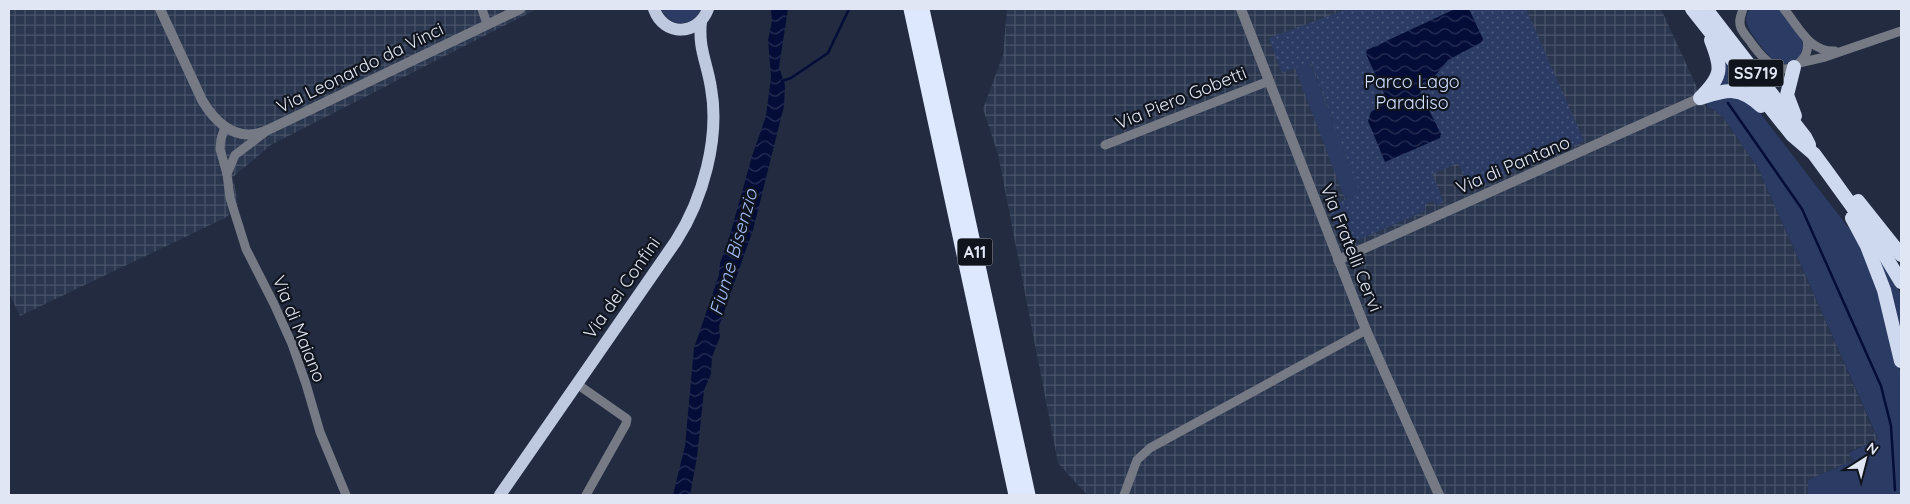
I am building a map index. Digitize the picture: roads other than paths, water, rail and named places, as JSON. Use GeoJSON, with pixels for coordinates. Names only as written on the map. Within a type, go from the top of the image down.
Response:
{"type":"FeatureCollection","features":[{"type":"Feature","properties":{"kind":"highway","name":"A11"},"geometry":{"type":"LineString","coordinates":[[911,9],[1016,495]]}},
{"type":"Feature","properties":{"kind":"highway","name":"A11"},"geometry":{"type":"LineString","coordinates":[[922,9],[1028,495]]}},
{"type":"Feature","properties":{"kind":"highway","name":"SS719"},"geometry":{"type":"LineString","coordinates":[[1692,9],[1814,154],[1872,234],[1901,282]]}},
{"type":"Feature","properties":{"kind":"highway","name":"SS719"},"geometry":{"type":"LineString","coordinates":[[1706,9],[1799,136]]}},
{"type":"Feature","properties":{"kind":"highway"},"geometry":{"type":"LineString","coordinates":[[1700,98],[1713,85],[1720,71],[1716,52],[1705,25]]}},
{"type":"Feature","properties":{"kind":"highway"},"geometry":{"type":"LineString","coordinates":[[1797,65],[1787,95],[1799,136]]}},
{"type":"Feature","properties":{"kind":"highway"},"geometry":{"type":"LineString","coordinates":[[1700,98],[1730,90],[1744,93],[1751,96],[1799,136]]}},
{"type":"Feature","properties":{"kind":"highway"},"geometry":{"type":"LineString","coordinates":[[1828,173],[1864,208],[1901,256]]}},
{"type":"Feature","properties":{"kind":"highway"},"geometry":{"type":"LineString","coordinates":[[1828,173],[1870,255],[1884,290],[1901,361]]}},
{"type":"Feature","properties":{"kind":"main road","name":"Via dei Confini"},"geometry":{"type":"LineString","coordinates":[[654,9],[663,23],[680,30],[694,45],[709,79]]}},
{"type":"Feature","properties":{"kind":"main road","name":"Via dei Confini"},"geometry":{"type":"LineString","coordinates":[[500,495],[676,242],[691,213],[704,181],[710,154],[713,104],[700,44],[701,21],[708,9]]}},
{"type":"Feature","properties":{"kind":"main road"},"geometry":{"type":"LineString","coordinates":[[680,30],[693,27],[701,21]]}},
{"type":"Feature","properties":{"kind":"street"},"geometry":{"type":"LineString","coordinates":[[160,9],[202,100],[214,117],[225,127],[240,133],[256,134],[268,130]]}},
{"type":"Feature","properties":{"kind":"street"},"geometry":{"type":"LineString","coordinates":[[482,9],[488,24]]}},
{"type":"Feature","properties":{"kind":"street","name":"Via Leonardo da Vinci"},"geometry":{"type":"LineString","coordinates":[[268,130],[520,9]]}},
{"type":"Feature","properties":{"kind":"street","name":"Via Fratelli Cervi"},"geometry":{"type":"LineString","coordinates":[[1241,9],[1366,330],[1439,495]]}},
{"type":"Feature","properties":{"kind":"street"},"geometry":{"type":"LineString","coordinates":[[1743,9],[1740,18],[1741,28],[1761,57],[1771,65],[1784,69],[1901,31]]}},
{"type":"Feature","properties":{"kind":"street"},"geometry":{"type":"LineString","coordinates":[[1784,9],[1808,40],[1825,51],[1845,50]]}},
{"type":"Feature","properties":{"kind":"street"},"geometry":{"type":"LineString","coordinates":[[1797,65],[1807,53],[1808,40]]}},
{"type":"Feature","properties":{"kind":"street","name":"Via Piero Gobetti"},"geometry":{"type":"LineString","coordinates":[[1105,145],[1269,81]]}},
{"type":"Feature","properties":{"kind":"street","name":"Via di Pantano"},"geometry":{"type":"LineString","coordinates":[[1338,260],[1700,98]]}},
{"type":"Feature","properties":{"kind":"street"},"geometry":{"type":"LineString","coordinates":[[225,127],[229,123],[242,128],[268,130]]}},
{"type":"Feature","properties":{"kind":"street","name":"Via di Maiano"},"geometry":{"type":"LineString","coordinates":[[225,127],[220,146],[227,174],[230,198],[246,249],[292,344],[306,384],[313,414],[346,495]]}},
{"type":"Feature","properties":{"kind":"street"},"geometry":{"type":"LineString","coordinates":[[235,155],[268,130]]}},
{"type":"Feature","properties":{"kind":"street"},"geometry":{"type":"LineString","coordinates":[[227,174],[235,155],[240,133]]}},
{"type":"Feature","properties":{"kind":"street"},"geometry":{"type":"LineString","coordinates":[[1124,495],[1137,460],[1150,448],[1366,330]]}},
{"type":"Feature","properties":{"kind":"street"},"geometry":{"type":"LineString","coordinates":[[577,384],[627,419],[586,495]]}},
{"type":"Feature","properties":{"kind":"water","name":"Fiume Bisenzio"},"geometry":{"type":"Polygon","coordinates":[[[771,9],[788,9],[779,67],[785,85],[784,106],[753,230],[719,326],[720,337],[712,357],[711,374],[704,390],[697,457],[690,495],[673,495],[685,446],[694,348],[719,275],[720,263],[766,116],[771,77],[768,40],[772,21],[771,9]]]}},
{"type":"Feature","properties":{"kind":"water"},"geometry":{"type":"Polygon","coordinates":[[[1455,9],[1469,9],[1483,39],[1482,42],[1448,60],[1434,77],[1423,83],[1420,88],[1421,94],[1441,134],[1440,138],[1385,162],[1368,121],[1371,112],[1384,103],[1385,96],[1366,54],[1367,50],[1455,9]]]}},
{"type":"Feature","properties":{"kind":"waterway"},"geometry":{"type":"LineString","coordinates":[[782,81],[791,78],[828,53],[849,9]]}},
{"type":"Feature","properties":{"kind":"waterway"},"geometry":{"type":"LineString","coordinates":[[1728,103],[1802,209],[1881,386],[1891,426],[1895,490]]}},
{"type":"Feature","properties":{"kind":"park label","name":"Parco Lago Paradiso"},"geometry":{"type":"Point","coordinates":[1412,92]}}]}
